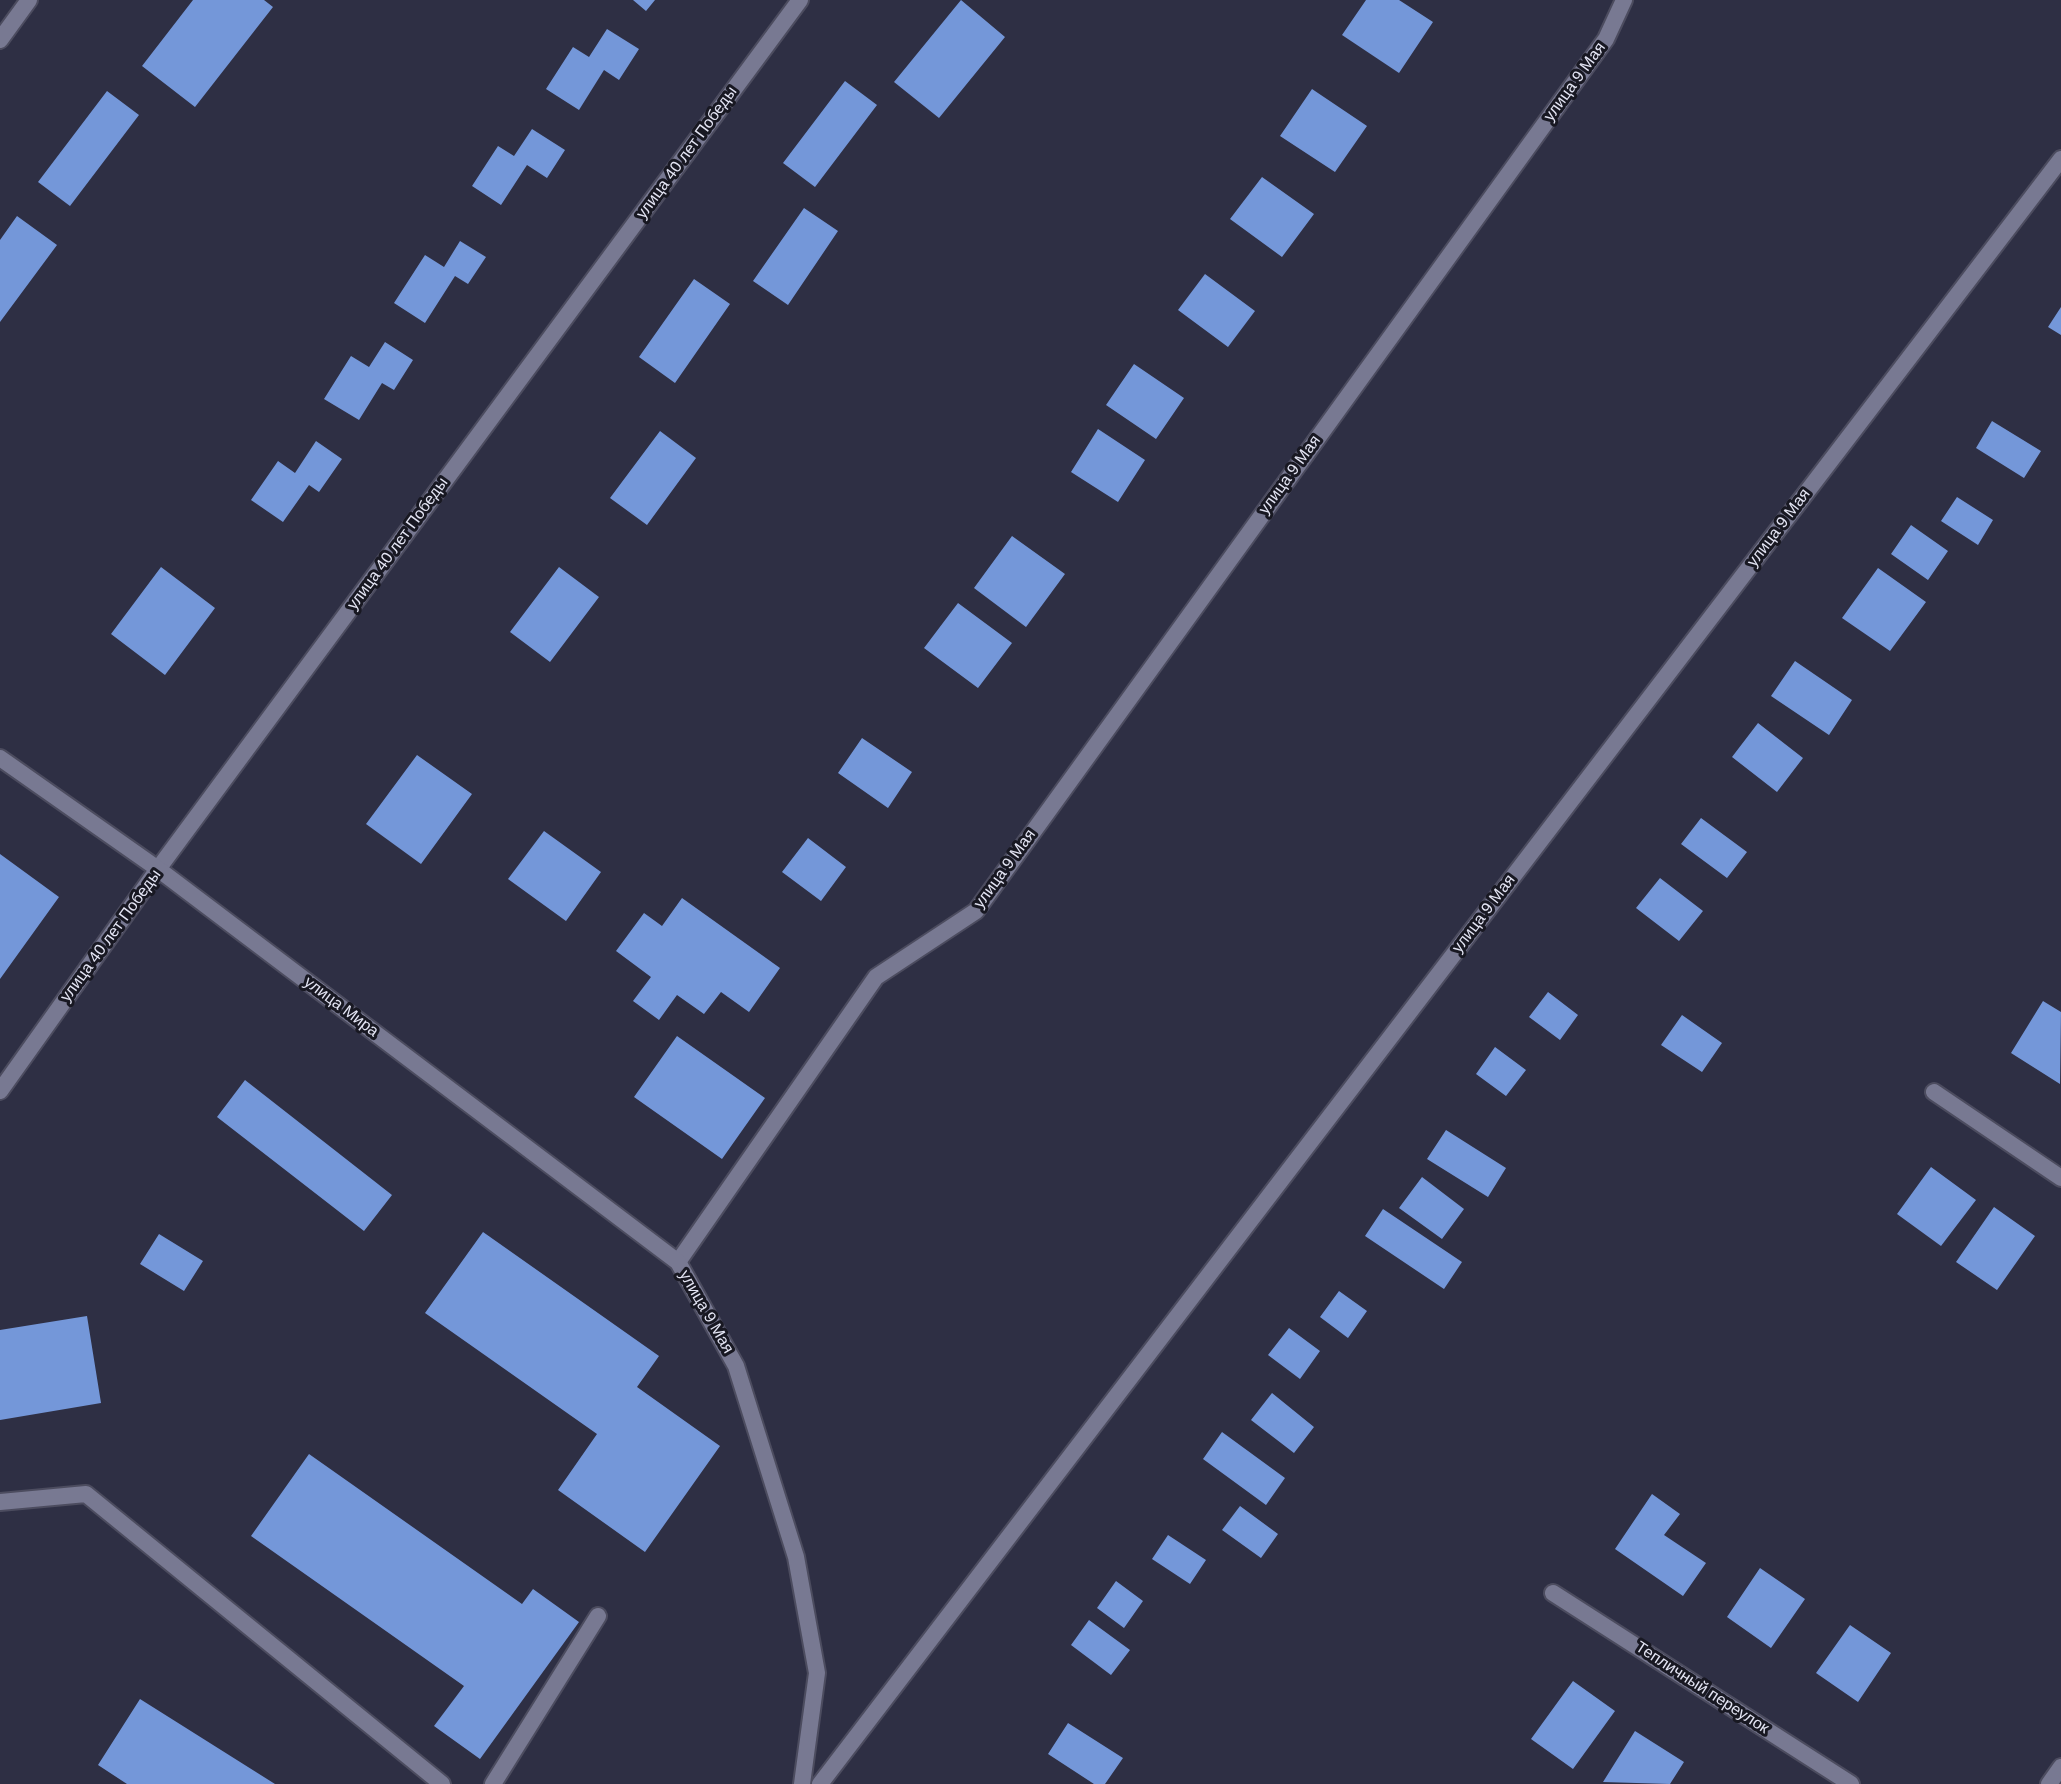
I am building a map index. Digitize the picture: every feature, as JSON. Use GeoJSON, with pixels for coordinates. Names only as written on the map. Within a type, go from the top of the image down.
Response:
{"type":"FeatureCollection","features":[{"type":"Feature","properties":{"kind":"street"},"geometry":{"type":"LineString","coordinates":[[0,40],[29,0]]}},
{"type":"Feature","properties":{"kind":"street","name":"улица 40 лет Победы"},"geometry":{"type":"LineString","coordinates":[[0,1091],[158,869],[801,0]]}},
{"type":"Feature","properties":{"kind":"street","name":"улица 9 Мая"},"geometry":{"type":"LineString","coordinates":[[802,1784],[817,1673],[796,1557],[736,1366],[678,1262],[876,976],[976,911],[1606,39],[1624,0]]}},
{"type":"Feature","properties":{"kind":"street","name":"улица 9 Мая"},"geometry":{"type":"LineString","coordinates":[[820,1784],[2055,179],[2061,159]]}},
{"type":"Feature","properties":{"kind":"street","name":"улица Мира"},"geometry":{"type":"LineString","coordinates":[[0,758],[158,869],[678,1262]]}},
{"type":"Feature","properties":{"kind":"street"},"geometry":{"type":"LineString","coordinates":[[1934,1092],[2061,1178]]}},
{"type":"Feature","properties":{"kind":"street"},"geometry":{"type":"LineString","coordinates":[[0,1502],[86,1494],[442,1784]]}},
{"type":"Feature","properties":{"kind":"street","name":"Тепличный переулок"},"geometry":{"type":"LineString","coordinates":[[1553,1593],[1851,1784]]}},
{"type":"Feature","properties":{"kind":"street"},"geometry":{"type":"LineString","coordinates":[[493,1784],[598,1616]]}},
{"type":"Feature","properties":{"kind":"street"},"geometry":{"type":"LineString","coordinates":[[2049,1784],[2061,1767]]}},
{"type":"Feature","properties":{"kind":"building"},"geometry":{"type":"Polygon","coordinates":[[[193,0],[264,0],[273,7],[195,107],[142,66],[193,0]]]}},
{"type":"Feature","properties":{"kind":"building"},"geometry":{"type":"Polygon","coordinates":[[[633,0],[655,0],[646,11],[633,0]]]}},
{"type":"Feature","properties":{"kind":"building"},"geometry":{"type":"Polygon","coordinates":[[[961,0],[1005,37],[939,118],[894,82],[961,0]]]}},
{"type":"Feature","properties":{"kind":"building"},"geometry":{"type":"Polygon","coordinates":[[[1366,0],[1399,0],[1433,22],[1399,73],[1342,35],[1366,0]]]}},
{"type":"Feature","properties":{"kind":"building"},"geometry":{"type":"Polygon","coordinates":[[[607,29],[639,49],[619,80],[604,70],[579,110],[546,89],[573,47],[589,57],[607,29]]]}},
{"type":"Feature","properties":{"kind":"building"},"geometry":{"type":"Polygon","coordinates":[[[845,81],[877,105],[815,187],[783,163],[845,81]]]}},
{"type":"Feature","properties":{"kind":"building"},"geometry":{"type":"Polygon","coordinates":[[[1312,89],[1367,126],[1335,172],[1280,136],[1312,89]]]}},
{"type":"Feature","properties":{"kind":"building"},"geometry":{"type":"Polygon","coordinates":[[[107,91],[139,115],[70,206],[38,182],[107,91]]]}},
{"type":"Feature","properties":{"kind":"building"},"geometry":{"type":"Polygon","coordinates":[[[532,129],[565,150],[547,178],[527,165],[501,205],[472,186],[498,146],[514,156],[532,129]]]}},
{"type":"Feature","properties":{"kind":"building"},"geometry":{"type":"Polygon","coordinates":[[[1262,177],[1314,214],[1282,257],[1230,219],[1262,177]]]}},
{"type":"Feature","properties":{"kind":"building"},"geometry":{"type":"Polygon","coordinates":[[[804,208],[838,231],[788,305],[753,281],[804,208]]]}},
{"type":"Feature","properties":{"kind":"building"},"geometry":{"type":"Polygon","coordinates":[[[17,216],[57,245],[0,322],[0,240],[17,216]]]}},
{"type":"Feature","properties":{"kind":"building"},"geometry":{"type":"Polygon","coordinates":[[[460,241],[486,257],[468,284],[455,276],[425,323],[394,303],[425,255],[444,267],[460,241]]]}},
{"type":"Feature","properties":{"kind":"building"},"geometry":{"type":"Polygon","coordinates":[[[1205,274],[1255,311],[1228,347],[1178,310],[1205,274]]]}},
{"type":"Feature","properties":{"kind":"building"},"geometry":{"type":"Polygon","coordinates":[[[694,279],[730,304],[675,383],[639,357],[694,279]]]}},
{"type":"Feature","properties":{"kind":"building"},"geometry":{"type":"Polygon","coordinates":[[[2061,307],[2061,335],[2048,327],[2061,307]]]}},
{"type":"Feature","properties":{"kind":"building"},"geometry":{"type":"Polygon","coordinates":[[[385,342],[413,360],[394,390],[382,383],[359,420],[324,399],[351,356],[369,367],[385,342]]]}},
{"type":"Feature","properties":{"kind":"building"},"geometry":{"type":"Polygon","coordinates":[[[1134,364],[1184,398],[1156,439],[1106,405],[1134,364]]]}},
{"type":"Feature","properties":{"kind":"building"},"geometry":{"type":"Polygon","coordinates":[[[1992,421],[2041,451],[2024,478],[1976,448],[1992,421]]]}},
{"type":"Feature","properties":{"kind":"building"},"geometry":{"type":"Polygon","coordinates":[[[1098,429],[1145,460],[1118,502],[1071,472],[1098,429]]]}},
{"type":"Feature","properties":{"kind":"building"},"geometry":{"type":"Polygon","coordinates":[[[660,431],[696,458],[647,525],[610,498],[660,431]]]}},
{"type":"Feature","properties":{"kind":"building"},"geometry":{"type":"Polygon","coordinates":[[[316,441],[342,459],[319,492],[309,485],[283,522],[251,500],[278,461],[295,473],[316,441]]]}},
{"type":"Feature","properties":{"kind":"building"},"geometry":{"type":"Polygon","coordinates":[[[1957,497],[1993,520],[1978,545],[1941,521],[1957,497]]]}},
{"type":"Feature","properties":{"kind":"building"},"geometry":{"type":"Polygon","coordinates":[[[1911,525],[1948,551],[1928,580],[1891,554],[1911,525]]]}},
{"type":"Feature","properties":{"kind":"building"},"geometry":{"type":"Polygon","coordinates":[[[1012,536],[1065,574],[1026,627],[974,588],[1012,536]]]}},
{"type":"Feature","properties":{"kind":"building"},"geometry":{"type":"Polygon","coordinates":[[[161,567],[215,608],[165,675],[111,634],[161,567]]]}},
{"type":"Feature","properties":{"kind":"building"},"geometry":{"type":"Polygon","coordinates":[[[559,567],[599,597],[550,662],[510,632],[559,567]]]}},
{"type":"Feature","properties":{"kind":"building"},"geometry":{"type":"Polygon","coordinates":[[[1878,568],[1926,602],[1890,651],[1842,618],[1878,568]]]}},
{"type":"Feature","properties":{"kind":"building"},"geometry":{"type":"Polygon","coordinates":[[[958,603],[1012,643],[978,688],[924,648],[958,603]]]}},
{"type":"Feature","properties":{"kind":"building"},"geometry":{"type":"Polygon","coordinates":[[[1795,661],[1852,700],[1829,735],[1771,696],[1795,661]]]}},
{"type":"Feature","properties":{"kind":"building"},"geometry":{"type":"Polygon","coordinates":[[[1758,723],[1803,758],[1777,792],[1732,757],[1758,723]]]}},
{"type":"Feature","properties":{"kind":"building"},"geometry":{"type":"Polygon","coordinates":[[[862,738],[912,772],[888,808],[838,773],[862,738]]]}},
{"type":"Feature","properties":{"kind":"building"},"geometry":{"type":"Polygon","coordinates":[[[417,755],[472,794],[421,864],[366,824],[417,755]]]}},
{"type":"Feature","properties":{"kind":"building"},"geometry":{"type":"Polygon","coordinates":[[[1701,818],[1747,852],[1727,878],[1681,844],[1701,818]]]}},
{"type":"Feature","properties":{"kind":"building"},"geometry":{"type":"Polygon","coordinates":[[[544,831],[601,872],[566,921],[508,879],[544,831]]]}},
{"type":"Feature","properties":{"kind":"building"},"geometry":{"type":"Polygon","coordinates":[[[808,838],[846,867],[821,901],[782,872],[808,838]]]}},
{"type":"Feature","properties":{"kind":"building"},"geometry":{"type":"Polygon","coordinates":[[[0,854],[59,897],[0,979],[0,854]]]}},
{"type":"Feature","properties":{"kind":"building"},"geometry":{"type":"Polygon","coordinates":[[[1660,878],[1703,911],[1679,941],[1636,908],[1660,878]]]}},
{"type":"Feature","properties":{"kind":"building"},"geometry":{"type":"Polygon","coordinates":[[[682,898],[780,968],[749,1012],[721,992],[704,1014],[677,995],[659,1020],[633,1001],[651,977],[616,951],[644,913],[662,926],[682,898]]]}},
{"type":"Feature","properties":{"kind":"building"},"geometry":{"type":"Polygon","coordinates":[[[1548,992],[1578,1015],[1560,1040],[1529,1017],[1548,992]]]}},
{"type":"Feature","properties":{"kind":"building"},"geometry":{"type":"Polygon","coordinates":[[[2043,1001],[2061,1012],[2060,1084],[2011,1053],[2043,1001]]]}},
{"type":"Feature","properties":{"kind":"building"},"geometry":{"type":"Polygon","coordinates":[[[1682,1015],[1722,1043],[1702,1072],[1661,1045],[1682,1015]]]}},
{"type":"Feature","properties":{"kind":"building"},"geometry":{"type":"Polygon","coordinates":[[[677,1036],[765,1098],[722,1159],[634,1097],[677,1036]]]}},
{"type":"Feature","properties":{"kind":"building"},"geometry":{"type":"Polygon","coordinates":[[[1495,1047],[1526,1070],[1506,1096],[1476,1074],[1495,1047]]]}},
{"type":"Feature","properties":{"kind":"building"},"geometry":{"type":"Polygon","coordinates":[[[245,1080],[392,1195],[364,1231],[217,1117],[245,1080]]]}},
{"type":"Feature","properties":{"kind":"building"},"geometry":{"type":"Polygon","coordinates":[[[1446,1130],[1506,1168],[1488,1197],[1427,1159],[1446,1130]]]}},
{"type":"Feature","properties":{"kind":"building"},"geometry":{"type":"Polygon","coordinates":[[[1931,1167],[1976,1200],[1941,1246],[1897,1214],[1931,1167]]]}},
{"type":"Feature","properties":{"kind":"building"},"geometry":{"type":"Polygon","coordinates":[[[1422,1177],[1464,1209],[1442,1239],[1399,1208],[1422,1177]]]}},
{"type":"Feature","properties":{"kind":"building"},"geometry":{"type":"Polygon","coordinates":[[[1994,1207],[2035,1236],[1997,1290],[1956,1262],[1994,1207]]]}},
{"type":"Feature","properties":{"kind":"building"},"geometry":{"type":"Polygon","coordinates":[[[1383,1209],[1462,1262],[1444,1289],[1365,1236],[1383,1209]]]}},
{"type":"Feature","properties":{"kind":"building"},"geometry":{"type":"Polygon","coordinates":[[[483,1232],[659,1356],[637,1387],[720,1446],[645,1552],[558,1490],[597,1434],[425,1313],[483,1232]]]}},
{"type":"Feature","properties":{"kind":"building"},"geometry":{"type":"Polygon","coordinates":[[[159,1234],[203,1261],[184,1291],[140,1264],[159,1234]]]}},
{"type":"Feature","properties":{"kind":"building"},"geometry":{"type":"Polygon","coordinates":[[[1339,1291],[1367,1311],[1348,1338],[1320,1317],[1339,1291]]]}},
{"type":"Feature","properties":{"kind":"building"},"geometry":{"type":"Polygon","coordinates":[[[87,1316],[101,1403],[0,1420],[0,1330],[87,1316]]]}},
{"type":"Feature","properties":{"kind":"building"},"geometry":{"type":"Polygon","coordinates":[[[1289,1328],[1320,1351],[1300,1379],[1268,1355],[1289,1328]]]}},
{"type":"Feature","properties":{"kind":"building"},"geometry":{"type":"Polygon","coordinates":[[[1272,1393],[1314,1427],[1294,1453],[1251,1420],[1272,1393]]]}},
{"type":"Feature","properties":{"kind":"building"},"geometry":{"type":"Polygon","coordinates":[[[1222,1432],[1285,1478],[1266,1505],[1203,1459],[1222,1432]]]}},
{"type":"Feature","properties":{"kind":"building"},"geometry":{"type":"Polygon","coordinates":[[[309,1454],[522,1604],[533,1589],[579,1622],[480,1759],[434,1726],[464,1686],[251,1536],[309,1454]]]}},
{"type":"Feature","properties":{"kind":"building"},"geometry":{"type":"Polygon","coordinates":[[[1652,1494],[1680,1514],[1664,1535],[1706,1563],[1683,1596],[1615,1549],[1652,1494]]]}},
{"type":"Feature","properties":{"kind":"building"},"geometry":{"type":"Polygon","coordinates":[[[1240,1506],[1278,1534],[1261,1558],[1222,1530],[1240,1506]]]}},
{"type":"Feature","properties":{"kind":"building"},"geometry":{"type":"Polygon","coordinates":[[[1168,1535],[1206,1560],[1190,1584],[1152,1559],[1168,1535]]]}},
{"type":"Feature","properties":{"kind":"building"},"geometry":{"type":"Polygon","coordinates":[[[1760,1568],[1805,1599],[1771,1648],[1727,1617],[1760,1568]]]}},
{"type":"Feature","properties":{"kind":"building"},"geometry":{"type":"Polygon","coordinates":[[[1116,1581],[1143,1601],[1124,1628],[1097,1608],[1116,1581]]]}},
{"type":"Feature","properties":{"kind":"building"},"geometry":{"type":"Polygon","coordinates":[[[1089,1620],[1130,1650],[1111,1675],[1071,1645],[1089,1620]]]}},
{"type":"Feature","properties":{"kind":"building"},"geometry":{"type":"Polygon","coordinates":[[[1850,1625],[1891,1653],[1858,1702],[1816,1673],[1850,1625]]]}},
{"type":"Feature","properties":{"kind":"building"},"geometry":{"type":"Polygon","coordinates":[[[1573,1681],[1615,1711],[1573,1769],[1531,1739],[1573,1681]]]}},
{"type":"Feature","properties":{"kind":"building"},"geometry":{"type":"Polygon","coordinates":[[[140,1699],[275,1784],[127,1784],[98,1765],[140,1699]]]}},
{"type":"Feature","properties":{"kind":"building"},"geometry":{"type":"Polygon","coordinates":[[[1068,1723],[1123,1758],[1105,1784],[1094,1784],[1048,1754],[1068,1723]]]}},
{"type":"Feature","properties":{"kind":"building"},"geometry":{"type":"Polygon","coordinates":[[[1635,1731],[1684,1762],[1670,1784],[1603,1782],[1635,1731]]]}}]}
